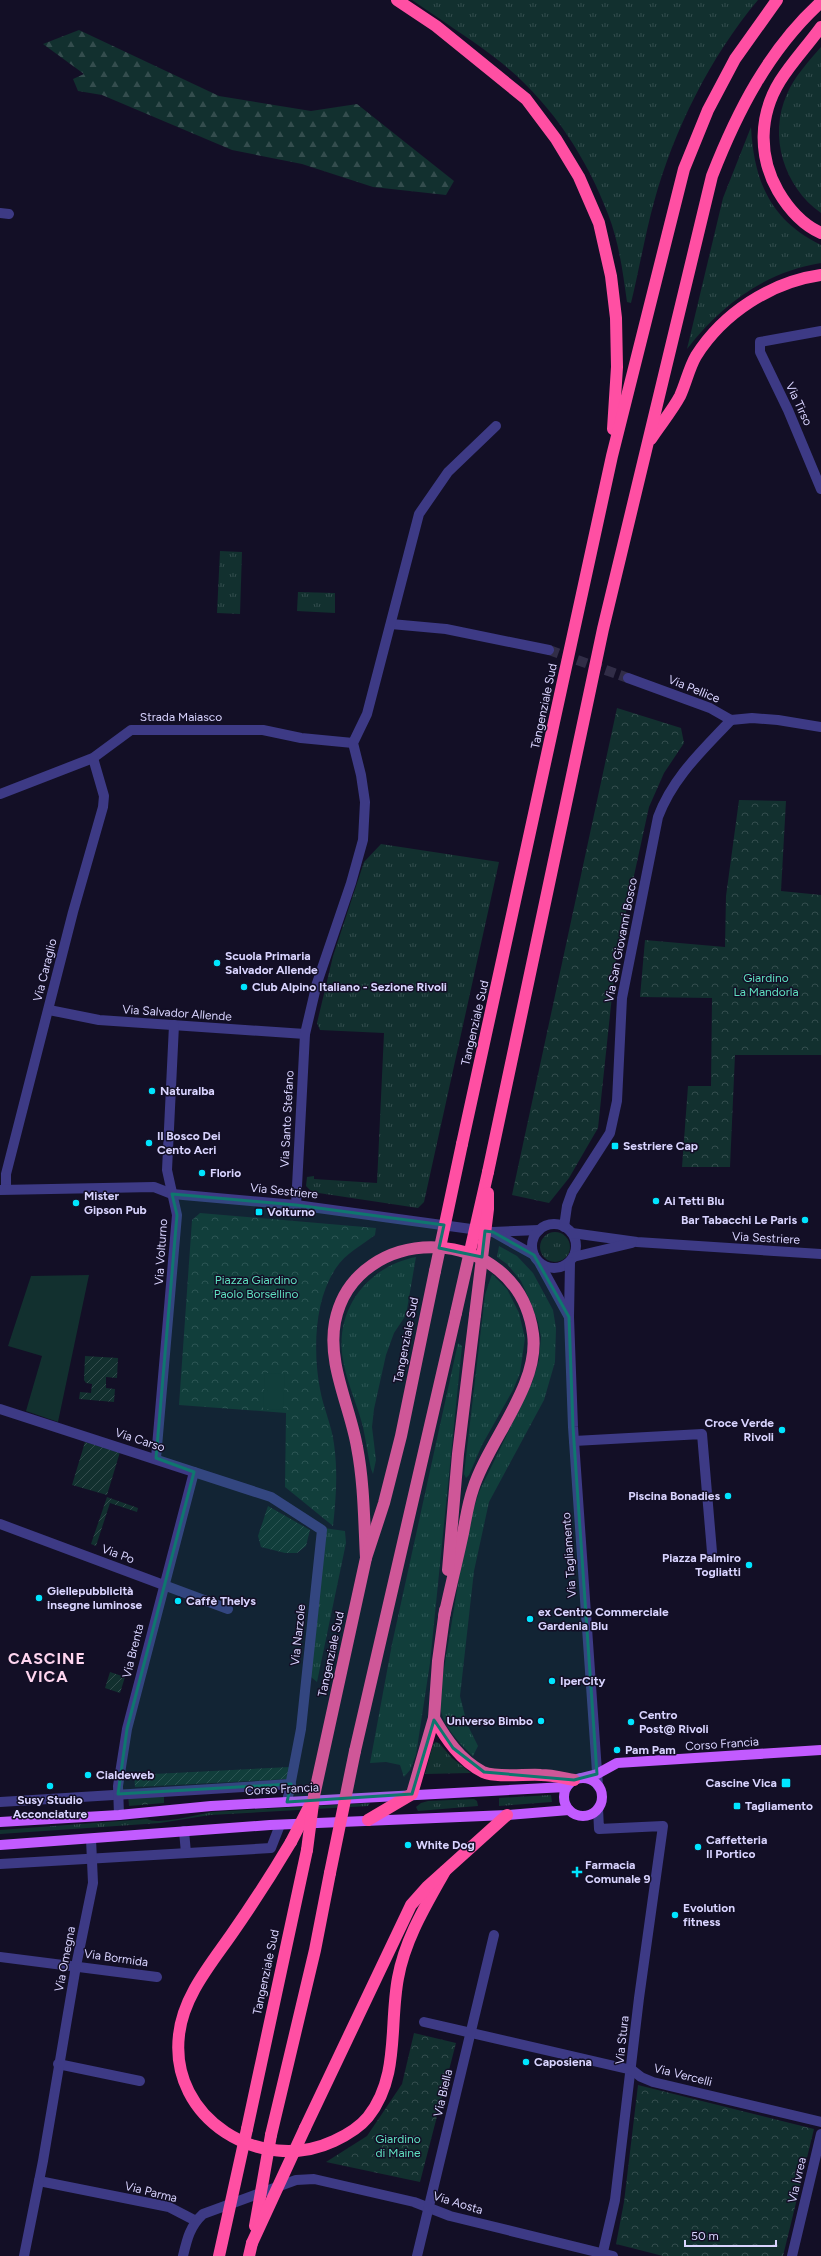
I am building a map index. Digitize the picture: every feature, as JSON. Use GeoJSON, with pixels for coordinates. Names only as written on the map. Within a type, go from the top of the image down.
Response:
{"type":"FeatureCollection","features":[{"type":"Feature","properties":{"kind":"highway"},"geometry":{"type":"LineString","coordinates":[[397,0],[436,26],[526,99],[556,139],[579,177],[599,223],[611,276],[616,318],[616,367],[612,456]]}},
{"type":"Feature","properties":{"kind":"highway","name":"Tangenziale Sud"},"geometry":{"type":"LineString","coordinates":[[219,2256],[303,1871],[314,1796],[327,1736],[366,1558],[384,1504],[401,1436],[427,1306],[612,456],[684,169],[708,110],[735,59],[777,0]]}},
{"type":"Feature","properties":{"kind":"highway"},"geometry":{"type":"LineString","coordinates":[[249,2256],[271,2135],[315,1950],[355,1751],[488,1172],[602,637],[712,176],[730,130],[749,92],[797,26],[821,2]]}},
{"type":"Feature","properties":{"kind":"highway"},"geometry":{"type":"LineString","coordinates":[[821,27],[780,81],[767,111],[763,135],[767,166],[772,180],[784,201],[798,218],[821,233]]}},
{"type":"Feature","properties":{"kind":"highway"},"geometry":{"type":"LineString","coordinates":[[648,443],[680,396],[696,356],[726,320],[767,292],[792,282],[821,275]]}},
{"type":"Feature","properties":{"kind":"highway"},"geometry":{"type":"LineString","coordinates":[[368,1820],[412,1794],[434,1718],[458,1454],[488,1209],[488,1172]]}},
{"type":"Feature","properties":{"kind":"highway"},"geometry":{"type":"LineString","coordinates":[[366,1558],[362,1480],[349,1412],[336,1368],[333,1347],[335,1322],[344,1299],[357,1279],[375,1263],[398,1252],[425,1247],[454,1249],[476,1255],[498,1268],[516,1286],[527,1309],[533,1334],[533,1358],[524,1384],[483,1464],[472,1490],[444,1617]]}},
{"type":"Feature","properties":{"kind":"highway"},"geometry":{"type":"LineString","coordinates":[[434,1718],[454,1748],[467,1761],[484,1772],[509,1775],[542,1775],[574,1782]]}},
{"type":"Feature","properties":{"kind":"highway"},"geometry":{"type":"LineString","coordinates":[[314,1796],[276,1869],[199,1982],[186,2006],[179,2032],[178,2047],[184,2082],[201,2112],[232,2138],[244,2143],[282,2151],[305,2151],[326,2144],[355,2130],[368,2116],[384,2089],[390,2070],[394,2003],[404,1952],[413,1931],[445,1871]]}},
{"type":"Feature","properties":{"kind":"highway"},"geometry":{"type":"LineString","coordinates":[[252,2243],[411,1905],[445,1871],[507,1815]]}},
{"type":"Feature","properties":{"kind":"main road","name":"Corso Francia"},"geometry":{"type":"LineString","coordinates":[[0,1822],[119,1815],[574,1782],[597,1774],[616,1763],[821,1750]]}},
{"type":"Feature","properties":{"kind":"main road"},"geometry":{"type":"LineString","coordinates":[[590,1779],[598,1786],[602,1797],[598,1808],[593,1813],[585,1816],[575,1814],[569,1810],[564,1800],[574,1782],[590,1779]]}},
{"type":"Feature","properties":{"kind":"main road"},"geometry":{"type":"LineString","coordinates":[[0,1844],[280,1825],[507,1815],[569,1810]]}},
{"type":"Feature","properties":{"kind":"street","name":"Via Tirso"},"geometry":{"type":"LineString","coordinates":[[821,331],[760,342],[760,352],[788,410],[821,489]]}},
{"type":"Feature","properties":{"kind":"street"},"geometry":{"type":"LineString","coordinates":[[304,1034],[317,983],[362,848],[365,802],[361,775],[353,743],[368,714],[419,514],[448,472],[496,426]]}},
{"type":"Feature","properties":{"kind":"street"},"geometry":{"type":"LineString","coordinates":[[390,624],[446,629],[549,650]]}},
{"type":"Feature","properties":{"kind":"street","name":"Via Pellice"},"geometry":{"type":"LineString","coordinates":[[628,678],[710,708],[731,720]]}},
{"type":"Feature","properties":{"kind":"street"},"geometry":{"type":"LineString","coordinates":[[731,720],[752,718],[778,720],[821,727]]}},
{"type":"Feature","properties":{"kind":"street","name":"Via San Giovanni Bosco"},"geometry":{"type":"LineString","coordinates":[[568,1230],[567,1206],[572,1192],[610,1133],[617,1100],[622,998],[658,817],[664,801],[682,771],[731,720]]}},
{"type":"Feature","properties":{"kind":"street","name":"Strada Maiasco"},"geometry":{"type":"LineString","coordinates":[[0,794],[93,758],[131,730],[263,730],[301,738],[353,743]]}},
{"type":"Feature","properties":{"kind":"street","name":"Via Caraglio"},"geometry":{"type":"LineString","coordinates":[[3,1189],[48,1010],[103,807],[104,796],[93,758]]}},
{"type":"Feature","properties":{"kind":"street","name":"Via Salvador Allende"},"geometry":{"type":"LineString","coordinates":[[48,1010],[99,1020],[174,1025],[204,1029],[304,1034]]}},
{"type":"Feature","properties":{"kind":"street","name":"Via Volturno"},"geometry":{"type":"LineString","coordinates":[[156,1458],[177,1216],[167,1170],[174,1025]]}},
{"type":"Feature","properties":{"kind":"street","name":"Via Santo Stefano"},"geometry":{"type":"LineString","coordinates":[[296,1205],[304,1034]]}},
{"type":"Feature","properties":{"kind":"street","name":"Via Sestriere"},"geometry":{"type":"LineString","coordinates":[[3,1189],[154,1187],[172,1194],[296,1205],[493,1232],[538,1230]]}},
{"type":"Feature","properties":{"kind":"street"},"geometry":{"type":"LineString","coordinates":[[551,1224],[568,1230],[576,1245],[572,1260],[559,1268],[553,1268],[540,1264],[534,1255],[532,1242],[538,1230],[551,1224]]}},
{"type":"Feature","properties":{"kind":"street","name":"Via Sestriere"},"geometry":{"type":"LineString","coordinates":[[568,1230],[637,1242],[821,1254]]}},
{"type":"Feature","properties":{"kind":"street","name":"Via Sestriere"},"geometry":{"type":"LineString","coordinates":[[493,1232],[534,1255]]}},
{"type":"Feature","properties":{"kind":"street","name":"Via Sestriere"},"geometry":{"type":"LineString","coordinates":[[572,1260],[637,1242]]}},
{"type":"Feature","properties":{"kind":"street","name":"Via Tagliamento"},"geometry":{"type":"LineString","coordinates":[[572,1260],[569,1317],[574,1441],[598,1786]]}},
{"type":"Feature","properties":{"kind":"street","name":"Via Tagliamento"},"geometry":{"type":"LineString","coordinates":[[540,1264],[569,1317]]}},
{"type":"Feature","properties":{"kind":"street","name":"Via Carso"},"geometry":{"type":"LineString","coordinates":[[0,1409],[156,1458],[271,1497]]}},
{"type":"Feature","properties":{"kind":"street"},"geometry":{"type":"LineString","coordinates":[[574,1441],[702,1434],[712,1552]]}},
{"type":"Feature","properties":{"kind":"street","name":"Via Brenta"},"geometry":{"type":"LineString","coordinates":[[119,1815],[118,1794],[127,1729],[163,1585],[194,1472]]}},
{"type":"Feature","properties":{"kind":"street","name":"Via Narzole"},"geometry":{"type":"LineString","coordinates":[[271,1497],[322,1530],[301,1729],[287,1802]]}},
{"type":"Feature","properties":{"kind":"street","name":"Via Po"},"geometry":{"type":"LineString","coordinates":[[0,1524],[228,1608]]}},
{"type":"Feature","properties":{"kind":"street","name":"Corso Francia"},"geometry":{"type":"LineString","coordinates":[[0,1802],[291,1784]]}},
{"type":"Feature","properties":{"kind":"street","name":"Via Stura"},"geometry":{"type":"LineString","coordinates":[[598,1808],[599,1829],[663,1826],[639,1998],[632,2070],[615,2200],[602,2255]]}},
{"type":"Feature","properties":{"kind":"street"},"geometry":{"type":"LineString","coordinates":[[0,1864],[271,1848],[280,1825]]}},
{"type":"Feature","properties":{"kind":"street"},"geometry":{"type":"LineString","coordinates":[[184,1831],[186,1853]]}},
{"type":"Feature","properties":{"kind":"street","name":"Via Omegna"},"geometry":{"type":"LineString","coordinates":[[24,2256],[39,2181],[76,1966],[93,1883],[91,1839]]}},
{"type":"Feature","properties":{"kind":"street","name":"Via Biella"},"geometry":{"type":"LineString","coordinates":[[417,2256],[494,1935]]}},
{"type":"Feature","properties":{"kind":"street","name":"Via Bormida"},"geometry":{"type":"LineString","coordinates":[[0,1957],[157,1978]]}},
{"type":"Feature","properties":{"kind":"street","name":"Via Vercelli"},"geometry":{"type":"LineString","coordinates":[[424,2022],[632,2070],[641,2077],[653,2082],[821,2122]]}},
{"type":"Feature","properties":{"kind":"street"},"geometry":{"type":"LineString","coordinates":[[58,2064],[140,2081]]}},
{"type":"Feature","properties":{"kind":"street","name":"Via Ivrea"},"geometry":{"type":"LineString","coordinates":[[792,2256],[821,2134]]}},
{"type":"Feature","properties":{"kind":"street","name":"Via Aosta"},"geometry":{"type":"LineString","coordinates":[[196,2220],[203,2214],[296,2180],[314,2179],[414,2202],[450,2216],[602,2255],[613,2256]]}},
{"type":"Feature","properties":{"kind":"street","name":"Via Parma"},"geometry":{"type":"LineString","coordinates":[[39,2181],[169,2207],[196,2220]]}},
{"type":"Feature","properties":{"kind":"street"},"geometry":{"type":"LineString","coordinates":[[183,2256],[189,2232],[196,2220]]}},
{"type":"Feature","properties":{"kind":"highlighted area"},"geometry":{"type":"Polygon","coordinates":[[[172,1194],[296,1205],[444,1225],[439,1248],[482,1257],[485,1231],[493,1232],[534,1255],[569,1317],[573,1427],[597,1774],[574,1780],[484,1772],[453,1748],[434,1720],[412,1794],[287,1802],[291,1784],[118,1794],[127,1729],[194,1472],[156,1458],[177,1215],[172,1194]]]}},
{"type":"Feature","properties":{"kind":"green space"},"geometry":{"type":"Polygon","coordinates":[[[412,0],[758,0],[724,45],[709,70],[683,121],[662,175],[654,202],[631,303],[627,302],[618,247],[612,225],[599,191],[576,148],[562,127],[531,89],[513,72],[474,42],[412,0]]]}},
{"type":"Feature","properties":{"kind":"green space"},"geometry":{"type":"Polygon","coordinates":[[[79,30],[219,96],[311,111],[357,104],[454,181],[446,195],[373,187],[302,164],[232,150],[102,95],[78,91],[73,79],[84,74],[43,44],[79,30]]]}},
{"type":"Feature","properties":{"kind":"green space"},"geometry":{"type":"Polygon","coordinates":[[[821,47],[821,213],[808,202],[797,189],[789,175],[783,160],[779,127],[781,110],[790,88],[802,69],[821,47]]]}},
{"type":"Feature","properties":{"kind":"green space"},"geometry":{"type":"Polygon","coordinates":[[[751,127],[756,165],[768,197],[777,211],[789,224],[803,235],[821,245],[821,263],[801,267],[781,274],[746,293],[714,318],[687,349],[723,198],[751,127]]]}},
{"type":"Feature","properties":{"kind":"green space"},"geometry":{"type":"Polygon","coordinates":[[[220,551],[242,552],[240,614],[217,613],[220,551]]]}},
{"type":"Feature","properties":{"kind":"green space"},"geometry":{"type":"Polygon","coordinates":[[[298,592],[335,593],[335,613],[297,611],[298,592]]]}},
{"type":"Feature","properties":{"kind":"green space"},"geometry":{"type":"Polygon","coordinates":[[[617,708],[681,728],[684,743],[664,773],[649,807],[616,958],[598,1128],[569,1178],[549,1203],[512,1195],[617,708]]]}},
{"type":"Feature","properties":{"kind":"green space","name":"Giardino La Mandorla"},"geometry":{"type":"Polygon","coordinates":[[[739,800],[786,801],[781,891],[821,895],[821,1055],[735,1055],[730,1167],[682,1167],[688,1086],[711,1086],[712,998],[640,997],[645,940],[725,947],[726,896],[739,800]]]}},
{"type":"Feature","properties":{"kind":"green space"},"geometry":{"type":"Polygon","coordinates":[[[381,844],[499,862],[424,1202],[418,1208],[312,1192],[306,1186],[307,1177],[314,1176],[314,1179],[377,1183],[384,1033],[320,1030],[317,1023],[333,956],[364,862],[381,844]]]}},
{"type":"Feature","properties":{"kind":"green space","name":"Piazza Giardino Paolo Borsellino"},"geometry":{"type":"Polygon","coordinates":[[[200,1213],[376,1228],[375,1235],[349,1254],[336,1268],[323,1295],[319,1311],[316,1359],[321,1396],[333,1437],[336,1465],[336,1496],[333,1526],[285,1487],[286,1413],[179,1405],[192,1220],[200,1213]]]}},
{"type":"Feature","properties":{"kind":"green space"},"geometry":{"type":"Polygon","coordinates":[[[555,1232],[566,1236],[570,1247],[566,1258],[555,1262],[544,1258],[540,1247],[544,1236],[555,1232]]]}},
{"type":"Feature","properties":{"kind":"green space"},"geometry":{"type":"Polygon","coordinates":[[[499,1246],[517,1256],[533,1273],[553,1310],[556,1328],[555,1362],[544,1400],[489,1502],[474,1571],[460,1696],[467,1724],[478,1746],[473,1756],[450,1730],[442,1716],[439,1699],[467,1530],[479,1492],[532,1383],[539,1360],[541,1337],[538,1322],[521,1281],[507,1264],[497,1257],[499,1246]]]}},
{"type":"Feature","properties":{"kind":"green space"},"geometry":{"type":"Polygon","coordinates":[[[416,1257],[406,1315],[394,1333],[386,1355],[374,1409],[372,1427],[376,1460],[373,1474],[363,1427],[348,1382],[342,1354],[342,1336],[345,1319],[351,1304],[360,1290],[371,1279],[384,1269],[399,1262],[416,1257]]]}},
{"type":"Feature","properties":{"kind":"green space"},"geometry":{"type":"Polygon","coordinates":[[[492,1274],[507,1289],[519,1313],[525,1338],[520,1373],[513,1390],[482,1445],[469,1475],[466,1478],[464,1474],[485,1295],[492,1274]]]}},
{"type":"Feature","properties":{"kind":"green space"},"geometry":{"type":"Polygon","coordinates":[[[89,1275],[58,1422],[26,1411],[42,1356],[8,1346],[31,1276],[89,1275]]]}},
{"type":"Feature","properties":{"kind":"green space"},"geometry":{"type":"Polygon","coordinates":[[[458,1343],[462,1346],[430,1663],[416,1755],[410,1770],[404,1777],[400,1765],[386,1762],[370,1763],[392,1644],[458,1343]]]}},
{"type":"Feature","properties":{"kind":"green space"},"geometry":{"type":"Polygon","coordinates":[[[85,1356],[118,1358],[117,1378],[106,1377],[106,1388],[115,1389],[114,1402],[79,1399],[80,1392],[91,1393],[92,1384],[86,1383],[84,1380],[85,1356]]]}},
{"type":"Feature","properties":{"kind":"green space"},"geometry":{"type":"Polygon","coordinates":[[[265,1373],[285,1374],[283,1410],[263,1409],[265,1373]]]}},
{"type":"Feature","properties":{"kind":"green space"},"geometry":{"type":"Polygon","coordinates":[[[85,1442],[120,1452],[107,1495],[72,1485],[85,1442]]]}},
{"type":"Feature","properties":{"kind":"green space"},"geometry":{"type":"Polygon","coordinates":[[[107,1497],[138,1508],[137,1512],[110,1503],[96,1546],[91,1544],[107,1497]]]}},
{"type":"Feature","properties":{"kind":"green space"},"geometry":{"type":"Polygon","coordinates":[[[268,1506],[310,1530],[306,1546],[297,1553],[285,1553],[261,1547],[258,1536],[268,1506]]]}},
{"type":"Feature","properties":{"kind":"green space"},"geometry":{"type":"Polygon","coordinates":[[[324,1528],[345,1531],[346,1543],[317,1682],[311,1677],[324,1528]]]}},
{"type":"Feature","properties":{"kind":"green space"},"geometry":{"type":"Polygon","coordinates":[[[110,1672],[125,1677],[120,1693],[105,1688],[110,1672]]]}},
{"type":"Feature","properties":{"kind":"green space"},"geometry":{"type":"Polygon","coordinates":[[[436,1742],[439,1743],[452,1758],[471,1773],[425,1774],[433,1744],[436,1742]]]}},
{"type":"Feature","properties":{"kind":"green space"},"geometry":{"type":"Polygon","coordinates":[[[290,1767],[290,1779],[135,1787],[134,1775],[290,1767]]]}},
{"type":"Feature","properties":{"kind":"green space"},"geometry":{"type":"Polygon","coordinates":[[[164,1792],[164,1803],[129,1806],[128,1794],[164,1792]]]}},
{"type":"Feature","properties":{"kind":"green space"},"geometry":{"type":"Polygon","coordinates":[[[551,1795],[552,1802],[499,1806],[499,1798],[551,1795]]]}},
{"type":"Feature","properties":{"kind":"green space"},"geometry":{"type":"Polygon","coordinates":[[[474,1799],[477,1801],[478,1806],[418,1811],[416,1807],[421,1803],[428,1801],[474,1799]]]}},
{"type":"Feature","properties":{"kind":"green space"},"geometry":{"type":"Polygon","coordinates":[[[370,1803],[368,1806],[210,1815],[160,1823],[0,1834],[0,1830],[147,1819],[152,1821],[160,1821],[211,1812],[370,1803]]]}},
{"type":"Feature","properties":{"kind":"green space","name":"Giardino di Maine"},"geometry":{"type":"Polygon","coordinates":[[[414,2033],[456,2043],[420,2182],[326,2162],[367,2136],[402,2084],[414,2033]]]}},
{"type":"Feature","properties":{"kind":"green space"},"geometry":{"type":"Polygon","coordinates":[[[638,2085],[814,2129],[783,2256],[663,2256],[616,2244],[624,2202],[638,2085]]]}},
{"type":"Feature","properties":{"kind":"tunnel"},"geometry":{"type":"LineString","coordinates":[[549,650],[628,678]]}},
{"type":"Feature","properties":{"kind":"place","name":"Scuola Primaria Salvador Allende"},"geometry":{"type":"Point","coordinates":[217,963]}},
{"type":"Feature","properties":{"kind":"place","name":"Club Alpino Italiano - Sezione Rivoli"},"geometry":{"type":"Point","coordinates":[244,987]}},
{"type":"Feature","properties":{"kind":"place","name":"Naturalba"},"geometry":{"type":"Point","coordinates":[152,1091]}},
{"type":"Feature","properties":{"kind":"place","name":"Il Bosco Dei Cento Acri"},"geometry":{"type":"Point","coordinates":[149,1143]}},
{"type":"Feature","properties":{"kind":"place","name":"Sestriere Cap"},"geometry":{"type":"Point","coordinates":[615,1146]}},
{"type":"Feature","properties":{"kind":"place","name":"Florio"},"geometry":{"type":"Point","coordinates":[202,1173]}},
{"type":"Feature","properties":{"kind":"place","name":"Ai Tetti Blu"},"geometry":{"type":"Point","coordinates":[656,1201]}},
{"type":"Feature","properties":{"kind":"place","name":"Mister Gipson Pub"},"geometry":{"type":"Point","coordinates":[76,1203]}},
{"type":"Feature","properties":{"kind":"place","name":"Volturno"},"geometry":{"type":"Point","coordinates":[259,1212]}},
{"type":"Feature","properties":{"kind":"place","name":"Bar Tabacchi Le Paris"},"geometry":{"type":"Point","coordinates":[805,1220]}},
{"type":"Feature","properties":{"kind":"place","name":"Croce Verde Rivoli"},"geometry":{"type":"Point","coordinates":[782,1430]}},
{"type":"Feature","properties":{"kind":"place","name":"Piscina Bonadies"},"geometry":{"type":"Point","coordinates":[728,1496]}},
{"type":"Feature","properties":{"kind":"place","name":"Piazza Palmiro Togliatti"},"geometry":{"type":"Point","coordinates":[749,1565]}},
{"type":"Feature","properties":{"kind":"place","name":"Giellepubblicità insegne luminose"},"geometry":{"type":"Point","coordinates":[39,1598]}},
{"type":"Feature","properties":{"kind":"place","name":"Caffè Thelys"},"geometry":{"type":"Point","coordinates":[178,1601]}},
{"type":"Feature","properties":{"kind":"place","name":"ex Centro Commerciale Gardenia Blu"},"geometry":{"type":"Point","coordinates":[530,1619]}},
{"type":"Feature","properties":{"kind":"place","name":"IperCity"},"geometry":{"type":"Point","coordinates":[552,1681]}},
{"type":"Feature","properties":{"kind":"place","name":"Universo Bimbo"},"geometry":{"type":"Point","coordinates":[541,1721]}},
{"type":"Feature","properties":{"kind":"place","name":"Centro Post@ Rivoli"},"geometry":{"type":"Point","coordinates":[631,1722]}},
{"type":"Feature","properties":{"kind":"place","name":"Pam Pam"},"geometry":{"type":"Point","coordinates":[617,1750]}},
{"type":"Feature","properties":{"kind":"place","name":"Cialdeweb"},"geometry":{"type":"Point","coordinates":[88,1775]}},
{"type":"Feature","properties":{"kind":"place","name":"Cascine Vica"},"geometry":{"type":"Point","coordinates":[786,1783]}},
{"type":"Feature","properties":{"kind":"place","name":"Susy Studio Acconciature"},"geometry":{"type":"Point","coordinates":[50,1786]}},
{"type":"Feature","properties":{"kind":"place","name":"Tagliamento"},"geometry":{"type":"Point","coordinates":[737,1806]}},
{"type":"Feature","properties":{"kind":"place","name":"White Dog"},"geometry":{"type":"Point","coordinates":[408,1845]}},
{"type":"Feature","properties":{"kind":"place","name":"Caffetteria Il Portico"},"geometry":{"type":"Point","coordinates":[698,1847]}},
{"type":"Feature","properties":{"kind":"place","name":"Farmacia Comunale 9"},"geometry":{"type":"Point","coordinates":[577,1872]}},
{"type":"Feature","properties":{"kind":"place","name":"Evolution fitness"},"geometry":{"type":"Point","coordinates":[675,1915]}},
{"type":"Feature","properties":{"kind":"place","name":"Caposiena"},"geometry":{"type":"Point","coordinates":[526,2062]}},
{"type":"Feature","properties":{"kind":"district","name":"CASCINE VICA"},"geometry":{"type":"Point","coordinates":[47,1667]}}]}
